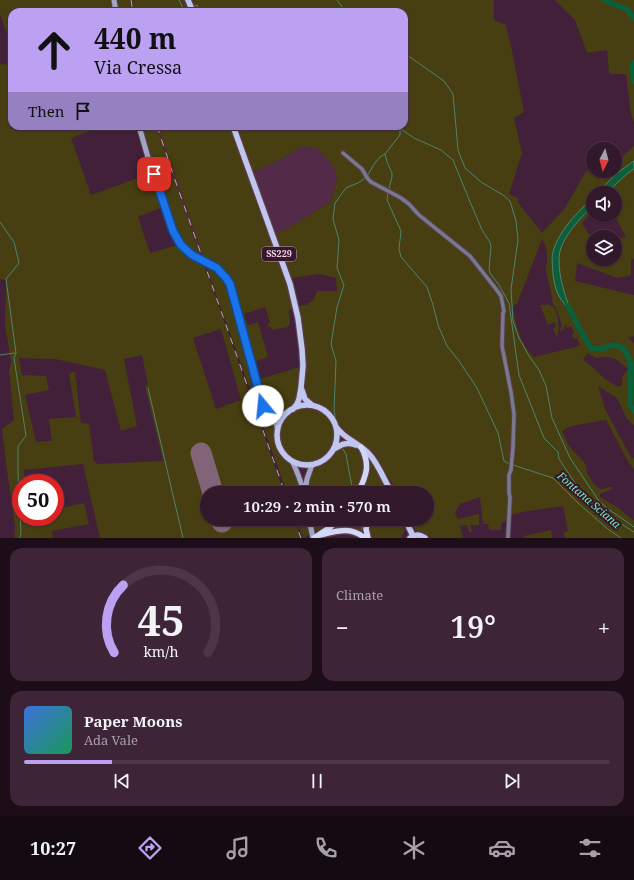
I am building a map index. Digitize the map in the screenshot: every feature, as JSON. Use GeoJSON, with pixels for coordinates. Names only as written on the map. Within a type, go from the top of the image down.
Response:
{"type":"FeatureCollection","features":[{"type":"Feature","properties":{"kind":"highway"},"geometry":{"type":"LineString","coordinates":[[360,447],[367,458],[364,480],[361,486]]}},
{"type":"Feature","properties":{"kind":"highway"},"geometry":{"type":"LineString","coordinates":[[316,537],[331,526]]}},
{"type":"Feature","properties":{"kind":"highway"},"geometry":{"type":"LineString","coordinates":[[316,537],[341,530],[353,531],[365,537],[367,526]]}},
{"type":"Feature","properties":{"kind":"main road"},"geometry":{"type":"LineString","coordinates":[[140,130],[151,168],[173,231],[181,245],[196,258],[217,268],[230,284],[233,300],[263,406],[275,421],[278,430]]}},
{"type":"Feature","properties":{"kind":"main road","name":"SS229"},"geometry":{"type":"LineString","coordinates":[[234,130],[294,297],[301,334],[303,366],[299,399],[293,409]]}},
{"type":"Feature","properties":{"kind":"main road"},"geometry":{"type":"LineString","coordinates":[[301,388],[303,397],[309,403],[325,411],[343,434],[370,455],[388,486]]}},
{"type":"Feature","properties":{"kind":"main road"},"geometry":{"type":"LineString","coordinates":[[263,406],[267,411],[275,415],[287,413]]}},
{"type":"Feature","properties":{"kind":"main road"},"geometry":{"type":"LineString","coordinates":[[317,407],[305,406],[293,409],[287,413],[281,421],[277,436],[283,453],[298,464],[312,465],[323,461],[331,454],[337,442],[336,426]]}},
{"type":"Feature","properties":{"kind":"main road"},"geometry":{"type":"LineString","coordinates":[[334,449],[349,443],[360,447]]}},
{"type":"Feature","properties":{"kind":"main road"},"geometry":{"type":"LineString","coordinates":[[292,461],[302,486]]}},
{"type":"Feature","properties":{"kind":"main road"},"geometry":{"type":"LineString","coordinates":[[306,486],[312,465]]}},
{"type":"Feature","properties":{"kind":"main road"},"geometry":{"type":"LineString","coordinates":[[312,526],[316,537]]}},
{"type":"Feature","properties":{"kind":"main road"},"geometry":{"type":"LineString","coordinates":[[408,526],[412,537],[420,535],[425,538]]}},
{"type":"Feature","properties":{"kind":"street"},"geometry":{"type":"LineString","coordinates":[[343,154],[362,169],[371,182],[409,204],[419,215],[470,256],[501,296],[504,311],[502,346],[514,414],[513,447],[509,474],[510,497],[508,538]]}},
{"type":"Feature","properties":{"kind":"shaded area"},"geometry":{"type":"Polygon","coordinates":[[[0,0],[112,0],[113,8],[8,8],[8,37],[0,14],[0,0]]]}},
{"type":"Feature","properties":{"kind":"shaded area"},"geometry":{"type":"Polygon","coordinates":[[[116,0],[130,0],[131,8],[117,8],[116,0]]]}},
{"type":"Feature","properties":{"kind":"shaded area"},"geometry":{"type":"Polygon","coordinates":[[[132,0],[185,0],[188,8],[133,8],[132,0]]]}},
{"type":"Feature","properties":{"kind":"shaded area"},"geometry":{"type":"Polygon","coordinates":[[[192,0],[494,0],[494,20],[506,25],[524,112],[514,118],[522,153],[509,194],[518,198],[519,204],[542,233],[565,208],[586,171],[586,178],[622,178],[622,157],[634,146],[634,259],[631,259],[631,275],[618,278],[577,263],[575,281],[634,295],[634,336],[628,338],[634,343],[634,425],[627,419],[617,398],[598,386],[605,409],[632,459],[634,458],[634,469],[629,463],[606,420],[572,426],[562,431],[569,446],[584,462],[587,473],[594,484],[600,489],[612,487],[612,489],[600,494],[600,497],[617,507],[634,521],[634,538],[565,538],[564,532],[568,531],[563,506],[522,512],[507,516],[507,521],[502,522],[501,530],[489,530],[488,524],[483,524],[480,497],[460,504],[455,513],[458,519],[479,514],[479,525],[470,525],[472,532],[469,532],[467,525],[460,526],[463,538],[429,538],[415,529],[414,526],[434,526],[434,486],[394,486],[374,453],[342,429],[331,414],[325,409],[307,399],[303,388],[305,353],[299,306],[306,305],[311,302],[317,291],[337,291],[336,278],[319,274],[292,278],[275,235],[330,202],[337,181],[334,167],[318,149],[303,146],[280,160],[253,172],[238,130],[408,130],[408,8],[195,8],[192,0]],[[586,186],[586,219],[582,223],[586,230],[586,266],[622,266],[622,238],[626,237],[618,222],[622,222],[622,186],[586,186]],[[542,239],[517,304],[513,306],[519,333],[525,346],[534,357],[580,345],[577,338],[574,339],[572,335],[574,333],[571,326],[567,328],[566,325],[564,326],[565,329],[560,331],[562,325],[555,306],[553,305],[546,271],[546,247],[542,239]],[[588,353],[583,359],[605,379],[618,387],[622,385],[622,377],[628,369],[617,360],[606,357],[596,358],[588,353]]]}},
{"type":"Feature","properties":{"kind":"shaded area"},"geometry":{"type":"Polygon","coordinates":[[[555,0],[634,0],[634,122],[631,114],[626,74],[609,74],[607,50],[587,53],[575,20],[555,0]]]}},
{"type":"Feature","properties":{"kind":"shaded area"},"geometry":{"type":"Polygon","coordinates":[[[0,64],[8,65],[8,130],[93,130],[71,138],[91,195],[152,173],[163,207],[138,217],[150,253],[177,245],[187,256],[203,264],[282,486],[200,486],[200,526],[297,526],[301,538],[100,538],[83,464],[24,470],[24,474],[12,474],[12,505],[2,429],[14,420],[9,370],[11,361],[5,325],[6,280],[0,279],[0,64]],[[221,329],[193,338],[216,409],[241,400],[221,329]],[[142,355],[124,359],[137,426],[121,431],[105,370],[55,359],[19,358],[22,375],[46,376],[49,390],[25,395],[36,442],[52,441],[49,419],[76,417],[69,373],[75,372],[81,423],[89,424],[94,462],[97,464],[165,460],[163,460],[145,386],[148,385],[142,355]]]}},
{"type":"Feature","properties":{"kind":"shaded area"},"geometry":{"type":"Polygon","coordinates":[[[142,130],[157,130],[201,258],[184,245],[177,231],[142,130]]]}},
{"type":"Feature","properties":{"kind":"shaded area"},"geometry":{"type":"Polygon","coordinates":[[[157,130],[159,130],[204,259],[201,258],[157,130]]]}},
{"type":"Feature","properties":{"kind":"shaded area"},"geometry":{"type":"Polygon","coordinates":[[[159,130],[231,130],[259,210],[264,218],[280,258],[295,308],[289,310],[290,321],[288,327],[272,330],[267,324],[270,322],[265,307],[244,314],[248,325],[258,322],[268,357],[253,362],[242,315],[231,281],[204,259],[159,130]]]}},
{"type":"Feature","properties":{"kind":"shaded area"},"geometry":{"type":"Polygon","coordinates":[[[303,146],[318,149],[334,166],[337,181],[330,202],[275,235],[253,172],[280,160],[303,146]]]}},
{"type":"Feature","properties":{"kind":"shaded area"},"geometry":{"type":"Polygon","coordinates":[[[634,161],[634,169],[614,186],[604,186],[613,178],[622,178],[622,170],[634,161]]]}},
{"type":"Feature","properties":{"kind":"shaded area"},"geometry":{"type":"Polygon","coordinates":[[[586,204],[586,213],[571,230],[562,245],[559,260],[561,280],[571,312],[561,299],[556,289],[553,274],[552,255],[559,237],[586,204]]]}},
{"type":"Feature","properties":{"kind":"shaded area"},"geometry":{"type":"Polygon","coordinates":[[[206,266],[218,274],[227,288],[241,331],[259,404],[262,411],[275,425],[275,445],[278,452],[291,465],[296,473],[300,486],[285,486],[206,266]]]}},
{"type":"Feature","properties":{"kind":"shaded area"},"geometry":{"type":"Polygon","coordinates":[[[540,305],[550,305],[555,310],[557,314],[558,335],[556,336],[553,328],[556,327],[554,322],[548,325],[540,305]]]}},
{"type":"Feature","properties":{"kind":"shaded area"},"geometry":{"type":"Polygon","coordinates":[[[300,367],[299,389],[295,402],[291,407],[284,411],[277,413],[272,412],[264,404],[259,379],[300,367]]]}},
{"type":"Feature","properties":{"kind":"shaded area"},"geometry":{"type":"Polygon","coordinates":[[[307,407],[318,409],[327,415],[333,424],[335,435],[333,446],[327,455],[318,461],[307,463],[296,461],[287,455],[281,446],[279,435],[281,424],[287,415],[296,409],[307,407]]]}},
{"type":"Feature","properties":{"kind":"shaded area"},"geometry":{"type":"Polygon","coordinates":[[[342,446],[356,446],[361,451],[364,463],[358,486],[309,486],[312,471],[329,460],[342,446]]]}},
{"type":"Feature","properties":{"kind":"shaded area"},"geometry":{"type":"Polygon","coordinates":[[[369,458],[380,475],[384,486],[363,486],[369,466],[369,458]]]}},
{"type":"Feature","properties":{"kind":"shaded area"},"geometry":{"type":"Polygon","coordinates":[[[84,503],[89,524],[52,531],[53,538],[14,538],[15,526],[64,526],[64,507],[84,503]]]}},
{"type":"Feature","properties":{"kind":"shaded area"},"geometry":{"type":"Polygon","coordinates":[[[299,526],[308,526],[309,535],[303,538],[299,526]]]}},
{"type":"Feature","properties":{"kind":"shaded area"},"geometry":{"type":"Polygon","coordinates":[[[313,526],[326,526],[314,532],[313,526]]]}},
{"type":"Feature","properties":{"kind":"shaded area"},"geometry":{"type":"Polygon","coordinates":[[[366,526],[365,533],[354,528],[342,527],[366,526]]]}},
{"type":"Feature","properties":{"kind":"shaded area"},"geometry":{"type":"Polygon","coordinates":[[[368,526],[403,526],[405,531],[402,538],[372,538],[367,532],[368,526]]]}},
{"type":"Feature","properties":{"kind":"shaded area"},"geometry":{"type":"Polygon","coordinates":[[[551,530],[552,538],[525,538],[524,536],[551,530]]]}},
{"type":"Feature","properties":{"kind":"waterway"},"geometry":{"type":"LineString","coordinates":[[179,0],[183,8],[188,7]]}},
{"type":"Feature","properties":{"kind":"waterway"},"geometry":{"type":"LineString","coordinates":[[337,0],[343,8]]}},
{"type":"Feature","properties":{"kind":"waterway"},"geometry":{"type":"LineString","coordinates":[[604,0],[628,10],[634,18]]}},
{"type":"Feature","properties":{"kind":"waterway"},"geometry":{"type":"LineString","coordinates":[[194,6],[197,5],[198,8]]}},
{"type":"Feature","properties":{"kind":"waterway"},"geometry":{"type":"LineString","coordinates":[[408,56],[444,81],[453,94],[458,150],[465,168],[481,182],[510,201],[516,221],[518,240],[511,289],[513,321],[519,338],[539,370],[546,386],[552,418],[570,458],[599,501],[634,527]]}},
{"type":"Feature","properties":{"kind":"waterway"},"geometry":{"type":"LineString","coordinates":[[634,63],[632,66],[634,82]]}},
{"type":"Feature","properties":{"kind":"waterway","name":"Fontana Sciana"},"geometry":{"type":"LineString","coordinates":[[368,175],[374,164],[385,154],[400,135],[400,130]]}},
{"type":"Feature","properties":{"kind":"waterway"},"geometry":{"type":"LineString","coordinates":[[402,130],[414,138],[441,150],[453,160],[482,230],[490,242],[490,273],[509,303],[519,375],[544,438],[558,452],[559,459],[585,498],[601,511],[634,532]]}},
{"type":"Feature","properties":{"kind":"waterway","name":"Fontana Sciana"},"geometry":{"type":"LineString","coordinates":[[385,154],[392,173],[389,189]]}},
{"type":"Feature","properties":{"kind":"waterway"},"geometry":{"type":"LineString","coordinates":[[337,424],[334,411],[336,361],[331,344],[337,307],[344,285],[337,268],[339,240],[333,219],[335,203],[346,188],[360,182],[366,177]]}},
{"type":"Feature","properties":{"kind":"waterway","name":"Fontana Sciana"},"geometry":{"type":"LineString","coordinates":[[388,192],[387,200],[401,231],[399,249],[401,257],[427,287],[438,325],[447,346],[477,388],[498,433],[504,461],[510,464]]}},
{"type":"Feature","properties":{"kind":"waterway"},"geometry":{"type":"LineString","coordinates":[[0,222],[14,242],[19,263],[6,279],[16,353],[14,358],[26,436],[18,446],[20,538]]}},
{"type":"Feature","properties":{"kind":"waterway"},"geometry":{"type":"LineString","coordinates":[[568,306],[591,348],[602,349],[616,345],[624,349],[631,363],[630,404],[634,411]]}},
{"type":"Feature","properties":{"kind":"waterway"},"geometry":{"type":"LineString","coordinates":[[0,355],[15,353]]}},
{"type":"Feature","properties":{"kind":"waterway"},"geometry":{"type":"LineString","coordinates":[[148,388],[183,538]]}},
{"type":"Feature","properties":{"kind":"waterway"},"geometry":{"type":"LineString","coordinates":[[342,448],[346,454],[352,486]]}},
{"type":"Feature","properties":{"kind":"waterway","name":"Fontana Sciana"},"geometry":{"type":"LineString","coordinates":[[513,465],[553,478],[578,503],[609,530],[621,538]]}},
{"type":"Feature","properties":{"kind":"waterway"},"geometry":{"type":"LineString","coordinates":[[361,526],[363,534]]}},
{"type":"Feature","properties":{"kind":"runway"},"geometry":{"type":"LineString","coordinates":[[201,453],[211,486]]}},
{"type":"Feature","properties":{"kind":"railway"},"geometry":{"type":"LineString","coordinates":[[131,0],[132,8]]}},
{"type":"Feature","properties":{"kind":"railway"},"geometry":{"type":"LineString","coordinates":[[158,130],[283,486]]}},
{"type":"Feature","properties":{"kind":"railway"},"geometry":{"type":"LineString","coordinates":[[297,526],[301,538]]}},
{"type":"Feature","properties":{"kind":"route"},"geometry":{"type":"LineString","coordinates":[[154,174],[173,231],[181,245],[196,258],[217,268],[230,284],[233,300],[263,406]]}}]}
